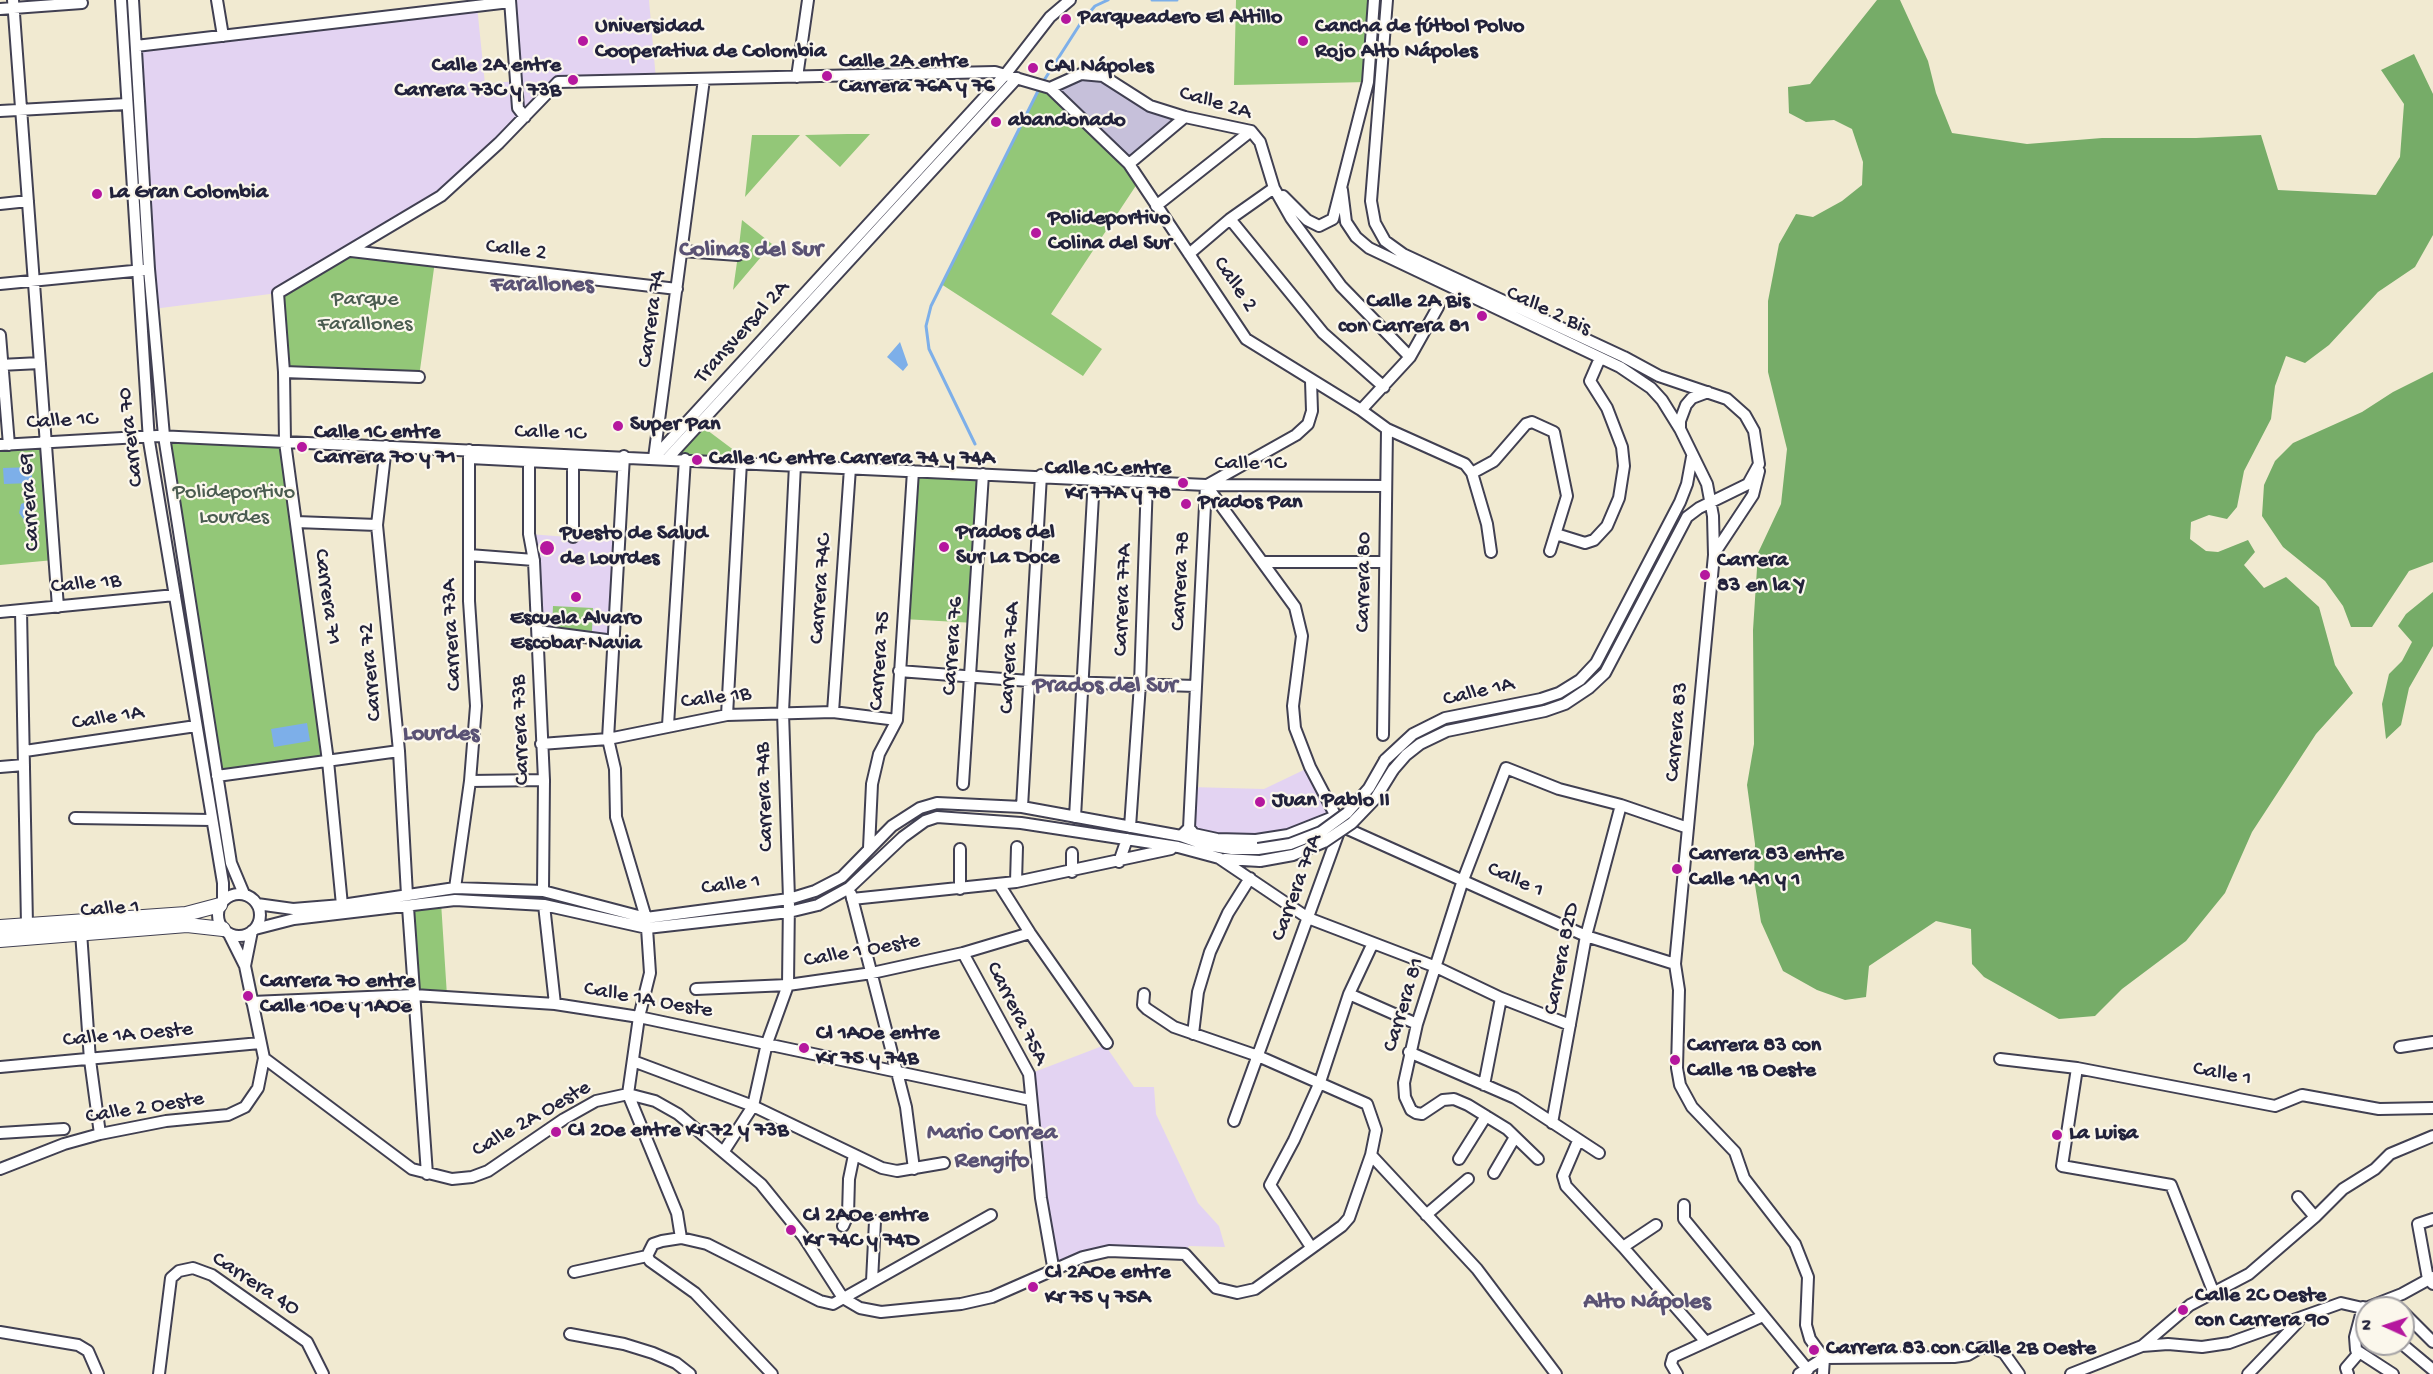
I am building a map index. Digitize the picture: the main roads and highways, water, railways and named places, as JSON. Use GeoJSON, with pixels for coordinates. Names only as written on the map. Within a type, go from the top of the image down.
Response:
{"type":"FeatureCollection","features":[{"type":"Feature","properties":{"kind":"main road","name":"Calle 1"},"geometry":{"type":"LineString","coordinates":[[0,927],[186,914],[222,903]]}},
{"type":"Feature","properties":{"kind":"main road","name":"Calle 1"},"geometry":{"type":"LineString","coordinates":[[0,940],[187,925],[226,932]]}},
{"type":"Feature","properties":{"kind":"water"},"geometry":{"type":"Polygon","coordinates":[[[900,342],[908,365],[903,371],[887,357],[900,342]]]}},
{"type":"Feature","properties":{"kind":"water"},"geometry":{"type":"Polygon","coordinates":[[[32,467],[32,483],[4,484],[3,468],[32,467]]]}},
{"type":"Feature","properties":{"kind":"water"},"geometry":{"type":"Polygon","coordinates":[[[26,502],[31,516],[24,520],[19,513],[21,504],[26,502]]]}},
{"type":"Feature","properties":{"kind":"water"},"geometry":{"type":"Polygon","coordinates":[[[307,723],[310,741],[274,747],[271,729],[307,723]]]}},
{"type":"Feature","properties":{"kind":"waterway"},"geometry":{"type":"LineString","coordinates":[[975,444],[929,349],[926,326],[931,306],[1041,85],[1082,21],[1095,6],[1108,0]]}},
{"type":"Feature","properties":{"kind":"waterway"},"geometry":{"type":"LineString","coordinates":[[1152,0],[1177,0]]}},
{"type":"Feature","properties":{"kind":"place","name":"Parqueadero El Altillo"},"geometry":{"type":"Point","coordinates":[1066,19]}},
{"type":"Feature","properties":{"kind":"place","name":"Universidad Cooperativa de Colombia"},"geometry":{"type":"Point","coordinates":[583,41]}},
{"type":"Feature","properties":{"kind":"place","name":"Cancha de fútbol Polvo Rojo Alto Nápoles"},"geometry":{"type":"Point","coordinates":[1303,41]}},
{"type":"Feature","properties":{"kind":"place","name":"CAI Nápoles"},"geometry":{"type":"Point","coordinates":[1033,68]}},
{"type":"Feature","properties":{"kind":"place","name":"Calle 2A entre Carrera 76A y 76"},"geometry":{"type":"Point","coordinates":[827,76]}},
{"type":"Feature","properties":{"kind":"place","name":"Calle 2A entre Carrera 73C y 73B"},"geometry":{"type":"Point","coordinates":[573,80]}},
{"type":"Feature","properties":{"kind":"place","name":"abandonado"},"geometry":{"type":"Point","coordinates":[996,122]}},
{"type":"Feature","properties":{"kind":"place","name":"La Gran Colombia"},"geometry":{"type":"Point","coordinates":[97,194]}},
{"type":"Feature","properties":{"kind":"place","name":"Polideportivo Colina del Sur"},"geometry":{"type":"Point","coordinates":[1036,233]}},
{"type":"Feature","properties":{"kind":"place","name":"Calle 2A Bis con Carrera 81"},"geometry":{"type":"Point","coordinates":[1482,316]}},
{"type":"Feature","properties":{"kind":"place","name":"Super Pan"},"geometry":{"type":"Point","coordinates":[618,426]}},
{"type":"Feature","properties":{"kind":"place","name":"Calle 1C entre Carrera 70 y 71"},"geometry":{"type":"Point","coordinates":[302,447]}},
{"type":"Feature","properties":{"kind":"place","name":"Calle 1C entre Carrera 74 y 74A"},"geometry":{"type":"Point","coordinates":[697,460]}},
{"type":"Feature","properties":{"kind":"place","name":"Calle 1C entre Kr 77A y 78"},"geometry":{"type":"Point","coordinates":[1183,483]}},
{"type":"Feature","properties":{"kind":"place","name":"Prados Pan"},"geometry":{"type":"Point","coordinates":[1186,504]}},
{"type":"Feature","properties":{"kind":"place","name":"Prados del Sur La Doce"},"geometry":{"type":"Point","coordinates":[944,547]}},
{"type":"Feature","properties":{"kind":"place","name":"Puesto de Salud de Lourdes"},"geometry":{"type":"Point","coordinates":[547,548]}},
{"type":"Feature","properties":{"kind":"place","name":"Carrera 83 en la Y"},"geometry":{"type":"Point","coordinates":[1705,575]}},
{"type":"Feature","properties":{"kind":"place","name":"Escuela Alvaro Escobar Navia"},"geometry":{"type":"Point","coordinates":[576,597]}},
{"type":"Feature","properties":{"kind":"place","name":"Juan Pablo II"},"geometry":{"type":"Point","coordinates":[1260,802]}},
{"type":"Feature","properties":{"kind":"place","name":"Carrera 83 entre Calle 1A1 y 1"},"geometry":{"type":"Point","coordinates":[1677,869]}},
{"type":"Feature","properties":{"kind":"place","name":"Carrera 70 entre Calle 1Oe y 1AOe"},"geometry":{"type":"Point","coordinates":[248,996]}},
{"type":"Feature","properties":{"kind":"place","name":"Cl 1AOe entre Kr 75 y 74B"},"geometry":{"type":"Point","coordinates":[804,1048]}},
{"type":"Feature","properties":{"kind":"place","name":"Carrera 83 con Calle 1B Oeste"},"geometry":{"type":"Point","coordinates":[1675,1060]}},
{"type":"Feature","properties":{"kind":"place","name":"Cl 2Oe entre Kr 72 y 73B"},"geometry":{"type":"Point","coordinates":[556,1132]}},
{"type":"Feature","properties":{"kind":"place","name":"La Luisa"},"geometry":{"type":"Point","coordinates":[2057,1135]}},
{"type":"Feature","properties":{"kind":"place","name":"Cl 2AOe entre Kr 74C y 74D"},"geometry":{"type":"Point","coordinates":[791,1230]}},
{"type":"Feature","properties":{"kind":"place","name":"Cl 2AOe entre Kr 75 y 75A"},"geometry":{"type":"Point","coordinates":[1033,1287]}},
{"type":"Feature","properties":{"kind":"place","name":"Calle 2C Oeste con Carrera 90"},"geometry":{"type":"Point","coordinates":[2183,1310]}},
{"type":"Feature","properties":{"kind":"place","name":"Carrera 83 con Calle 2B Oeste"},"geometry":{"type":"Point","coordinates":[1814,1350]}},
{"type":"Feature","properties":{"kind":"district","name":"Colinas del Sur"},"geometry":{"type":"Point","coordinates":[751,251]}},
{"type":"Feature","properties":{"kind":"district","name":"Farallones"},"geometry":{"type":"Point","coordinates":[542,286]}},
{"type":"Feature","properties":{"kind":"district","name":"Prados del Sur"},"geometry":{"type":"Point","coordinates":[1105,687]}},
{"type":"Feature","properties":{"kind":"district","name":"Lourdes"},"geometry":{"type":"Point","coordinates":[441,735]}},
{"type":"Feature","properties":{"kind":"district","name":"Mario Correa Rengifo"},"geometry":{"type":"Point","coordinates":[992,1148]}},
{"type":"Feature","properties":{"kind":"district","name":"Alto Nápoles"},"geometry":{"type":"Point","coordinates":[1647,1303]}},
{"type":"Feature","properties":{"kind":"park label","name":"Parque Farallones"},"geometry":{"type":"Point","coordinates":[365,314]}},
{"type":"Feature","properties":{"kind":"park label","name":"Polideportivo Lourdes"},"geometry":{"type":"Point","coordinates":[234,506]}}]}
